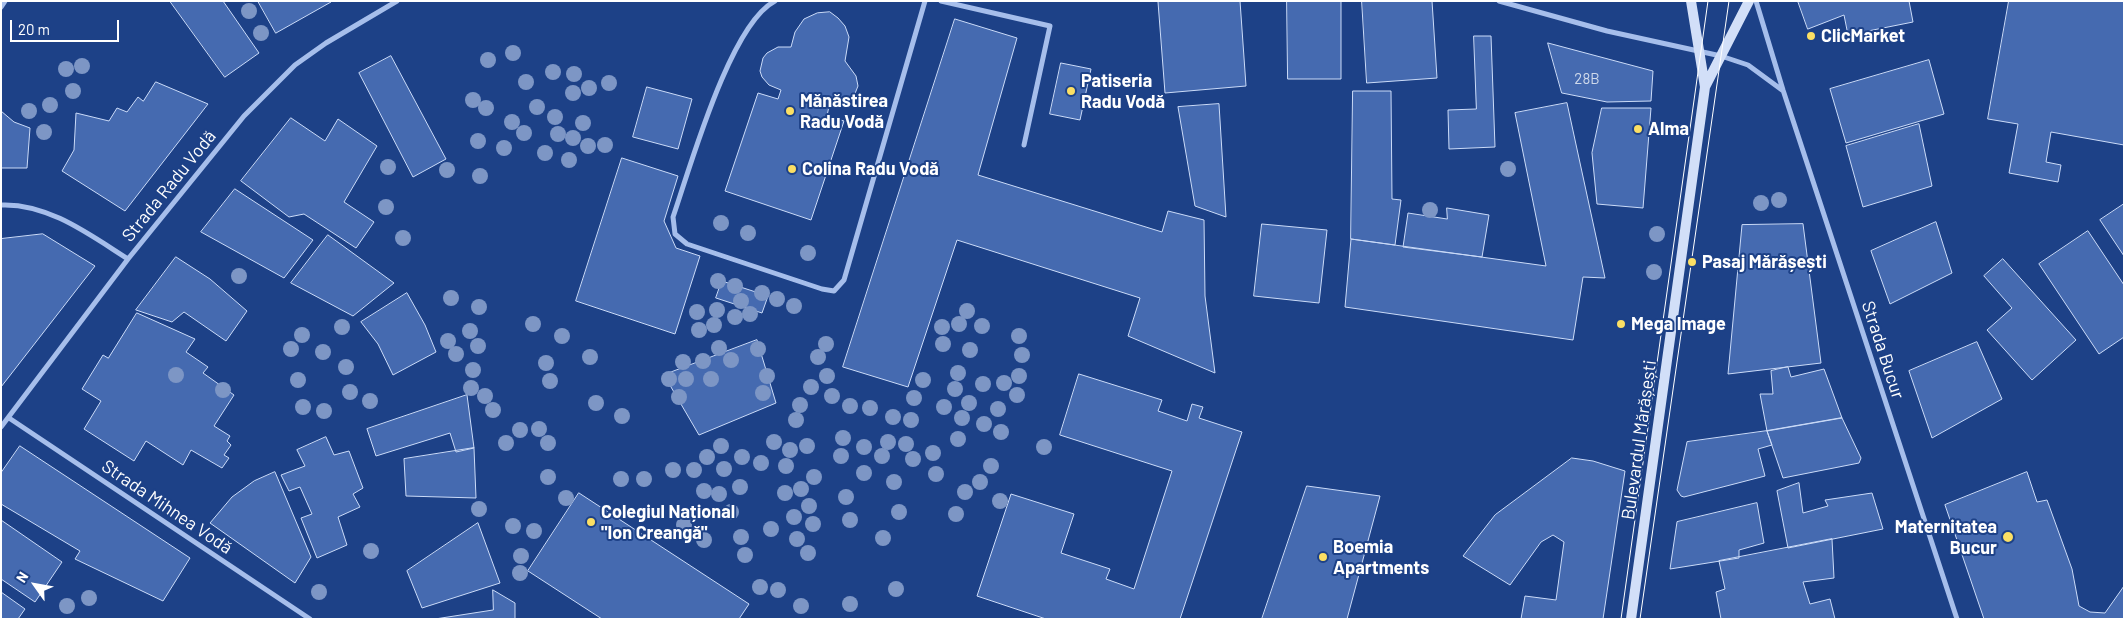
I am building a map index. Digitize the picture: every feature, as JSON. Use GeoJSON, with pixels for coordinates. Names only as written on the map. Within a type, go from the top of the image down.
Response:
{"type":"FeatureCollection","features":[{"type":"Feature","properties":{"kind":"main road","name":"Bulevardul Mărășești"},"geometry":{"type":"LineString","coordinates":[[1631,619],[1705,87],[1692,1]]}},
{"type":"Feature","properties":{"kind":"main road","name":"Bulevardul Mărășești"},"geometry":{"type":"LineString","coordinates":[[1705,87],[1749,1]]}},
{"type":"Feature","properties":{"kind":"street"},"geometry":{"type":"LineString","coordinates":[[1,7],[5,1]]}},
{"type":"Feature","properties":{"kind":"street","name":"Strada Radu Vodă"},"geometry":{"type":"LineString","coordinates":[[1,427],[128,259],[244,116],[295,65],[326,43],[397,1]]}},
{"type":"Feature","properties":{"kind":"street"},"geometry":{"type":"LineString","coordinates":[[774,1],[767,5],[747,28],[730,59],[673,217],[675,234],[687,244],[822,289],[834,291],[844,280],[924,1]]}},
{"type":"Feature","properties":{"kind":"street"},"geometry":{"type":"LineString","coordinates":[[940,1],[1050,26],[1024,145]]}},
{"type":"Feature","properties":{"kind":"street"},"geometry":{"type":"LineString","coordinates":[[1499,1],[1607,31],[1721,56],[1748,65],[1782,90]]}},
{"type":"Feature","properties":{"kind":"street","name":"Strada Bucur"},"geometry":{"type":"LineString","coordinates":[[1756,1],[1782,90],[1958,619]]}},
{"type":"Feature","properties":{"kind":"street"},"geometry":{"type":"LineString","coordinates":[[1,205],[37,208],[82,230],[128,259]]}},
{"type":"Feature","properties":{"kind":"street","name":"Strada Mihnea Vodă"},"geometry":{"type":"LineString","coordinates":[[9,418],[310,619]]}},
{"type":"Feature","properties":{"kind":"building"},"geometry":{"type":"Polygon","coordinates":[[[170,1],[223,1],[259,53],[225,77],[170,1]]]}},
{"type":"Feature","properties":{"kind":"building"},"geometry":{"type":"Polygon","coordinates":[[[258,1],[330,1],[331,2],[276,33],[258,1]]]}},
{"type":"Feature","properties":{"kind":"building"},"geometry":{"type":"Polygon","coordinates":[[[1240,1],[1246,86],[1165,93],[1158,2],[1240,1]]]}},
{"type":"Feature","properties":{"kind":"building"},"geometry":{"type":"Polygon","coordinates":[[[1287,1],[1341,1],[1341,79],[1288,79],[1287,1]]]}},
{"type":"Feature","properties":{"kind":"building"},"geometry":{"type":"Polygon","coordinates":[[[1362,1],[1432,1],[1437,78],[1367,83],[1362,1]]]}},
{"type":"Feature","properties":{"kind":"building"},"geometry":{"type":"Polygon","coordinates":[[[1798,1],[1909,1],[1913,22],[1848,35],[1844,15],[1808,29],[1798,1]]]}},
{"type":"Feature","properties":{"kind":"building"},"geometry":{"type":"Polygon","coordinates":[[[2009,1],[2124,1],[2124,145],[2051,132],[2046,162],[2061,165],[2058,182],[2009,173],[2018,124],[1988,119],[2009,1]]]}},
{"type":"Feature","properties":{"kind":"building","name":"Mănăstirea Radu Vodă"},"geometry":{"type":"Polygon","coordinates":[[[830,12],[845,26],[849,37],[845,61],[856,76],[858,86],[854,96],[846,103],[829,106],[827,116],[844,121],[811,220],[725,191],[758,93],[778,99],[781,90],[769,85],[762,77],[760,71],[763,58],[767,53],[778,47],[791,47],[795,32],[804,19],[817,13],[830,12]]]}},
{"type":"Feature","properties":{"kind":"building"},"geometry":{"type":"Polygon","coordinates":[[[955,19],[1017,38],[978,175],[1162,232],[1168,211],[1204,220],[1205,296],[1215,373],[1128,336],[1140,298],[957,240],[908,387],[843,367],[955,19]]]}},
{"type":"Feature","properties":{"kind":"building"},"geometry":{"type":"Polygon","coordinates":[[[1474,36],[1491,36],[1495,147],[1449,149],[1448,110],[1476,109],[1474,36]]]}},
{"type":"Feature","properties":{"kind":"building"},"geometry":{"type":"Polygon","coordinates":[[[1548,43],[1653,71],[1651,101],[1607,102],[1562,93],[1548,43]]]}},
{"type":"Feature","properties":{"kind":"building"},"geometry":{"type":"Polygon","coordinates":[[[391,56],[446,159],[413,177],[359,73],[391,56]]]}},
{"type":"Feature","properties":{"kind":"building"},"geometry":{"type":"Polygon","coordinates":[[[1929,60],[1944,114],[1846,143],[1830,89],[1929,60]]]}},
{"type":"Feature","properties":{"kind":"building","name":"Patiseria Radu Vodă"},"geometry":{"type":"Polygon","coordinates":[[[1061,63],[1091,69],[1080,120],[1050,114],[1061,63]]]}},
{"type":"Feature","properties":{"kind":"building"},"geometry":{"type":"Polygon","coordinates":[[[156,82],[208,104],[125,211],[62,171],[74,150],[76,113],[109,121],[117,108],[127,112],[138,97],[143,101],[156,82]]]}},
{"type":"Feature","properties":{"kind":"building"},"geometry":{"type":"Polygon","coordinates":[[[647,87],[692,99],[678,149],[633,137],[647,87]]]}},
{"type":"Feature","properties":{"kind":"building"},"geometry":{"type":"Polygon","coordinates":[[[1353,91],[1391,91],[1392,199],[1401,200],[1395,245],[1351,239],[1353,91]]]}},
{"type":"Feature","properties":{"kind":"building"},"geometry":{"type":"Polygon","coordinates":[[[1567,103],[1605,278],[1583,277],[1573,340],[1345,307],[1351,239],[1546,266],[1515,113],[1567,103]]]}},
{"type":"Feature","properties":{"kind":"building"},"geometry":{"type":"Polygon","coordinates":[[[1219,104],[1226,217],[1195,206],[1178,107],[1219,104]]]}},
{"type":"Feature","properties":{"kind":"building"},"geometry":{"type":"Polygon","coordinates":[[[1602,108],[1651,108],[1643,208],[1597,204],[1592,153],[1602,108]]]}},
{"type":"Feature","properties":{"kind":"building"},"geometry":{"type":"Polygon","coordinates":[[[1,111],[14,122],[30,128],[27,168],[1,168],[1,111]]]}},
{"type":"Feature","properties":{"kind":"building"},"geometry":{"type":"Polygon","coordinates":[[[291,118],[325,141],[338,119],[377,146],[344,202],[374,222],[356,248],[304,214],[289,217],[241,181],[291,118]]]}},
{"type":"Feature","properties":{"kind":"building"},"geometry":{"type":"Polygon","coordinates":[[[1919,124],[1932,186],[1863,207],[1846,146],[1919,124]]]}},
{"type":"Feature","properties":{"kind":"building"},"geometry":{"type":"Polygon","coordinates":[[[622,158],[678,176],[664,221],[676,248],[700,256],[675,334],[576,301],[622,158]]]}},
{"type":"Feature","properties":{"kind":"building"},"geometry":{"type":"Polygon","coordinates":[[[235,189],[313,240],[284,278],[201,232],[235,189]]]}},
{"type":"Feature","properties":{"kind":"building"},"geometry":{"type":"Polygon","coordinates":[[[2124,204],[2124,256],[2100,220],[2124,204]]]}},
{"type":"Feature","properties":{"kind":"building"},"geometry":{"type":"Polygon","coordinates":[[[1447,208],[1489,215],[1482,257],[1403,247],[1408,213],[1447,219],[1447,208]]]}},
{"type":"Feature","properties":{"kind":"building"},"geometry":{"type":"Polygon","coordinates":[[[1936,222],[1952,273],[1890,304],[1871,251],[1936,222]]]}},
{"type":"Feature","properties":{"kind":"building"},"geometry":{"type":"Polygon","coordinates":[[[1262,224],[1327,230],[1319,303],[1254,296],[1262,224]]]}},
{"type":"Feature","properties":{"kind":"building"},"geometry":{"type":"Polygon","coordinates":[[[1803,224],[1821,363],[1728,374],[1742,225],[1803,224]]]}},
{"type":"Feature","properties":{"kind":"building"},"geometry":{"type":"Polygon","coordinates":[[[2088,231],[2124,285],[2124,337],[2099,354],[2039,264],[2088,231]]]}},
{"type":"Feature","properties":{"kind":"building"},"geometry":{"type":"Polygon","coordinates":[[[43,234],[95,266],[1,387],[1,239],[43,234]]]}},
{"type":"Feature","properties":{"kind":"building"},"geometry":{"type":"Polygon","coordinates":[[[328,235],[394,283],[353,316],[291,283],[328,235]]]}},
{"type":"Feature","properties":{"kind":"building"},"geometry":{"type":"Polygon","coordinates":[[[176,257],[210,279],[247,311],[226,341],[184,312],[172,322],[136,310],[176,257]]]}},
{"type":"Feature","properties":{"kind":"building"},"geometry":{"type":"Polygon","coordinates":[[[2003,259],[2076,340],[2032,380],[1987,330],[2012,308],[1984,276],[2003,259]]]}},
{"type":"Feature","properties":{"kind":"building"},"geometry":{"type":"Polygon","coordinates":[[[722,281],[768,296],[762,313],[716,298],[722,281]]]}},
{"type":"Feature","properties":{"kind":"building"},"geometry":{"type":"Polygon","coordinates":[[[407,293],[425,325],[436,352],[393,375],[378,344],[361,322],[407,293]]]}},
{"type":"Feature","properties":{"kind":"building"},"geometry":{"type":"Polygon","coordinates":[[[137,313],[195,339],[186,352],[208,367],[203,373],[234,395],[214,426],[230,436],[227,441],[231,445],[224,455],[229,458],[222,468],[191,450],[183,465],[146,441],[134,461],[84,429],[101,401],[82,389],[103,355],[108,358],[137,313]]]}},
{"type":"Feature","properties":{"kind":"building"},"geometry":{"type":"Polygon","coordinates":[[[757,340],[776,403],[699,435],[664,375],[757,340]]]}},
{"type":"Feature","properties":{"kind":"building"},"geometry":{"type":"Polygon","coordinates":[[[1977,342],[2002,399],[1932,438],[1909,371],[1977,342]]]}},
{"type":"Feature","properties":{"kind":"building"},"geometry":{"type":"Polygon","coordinates":[[[1788,367],[1791,377],[1824,369],[1842,418],[1767,431],[1760,394],[1773,394],[1771,371],[1788,367]]]}},
{"type":"Feature","properties":{"kind":"building"},"geometry":{"type":"Polygon","coordinates":[[[1079,374],[1162,400],[1158,411],[1187,421],[1192,404],[1203,407],[1199,418],[1242,432],[1180,619],[1046,619],[977,596],[1011,494],[1074,514],[1061,553],[1110,569],[1106,579],[1134,589],[1172,471],[1060,435],[1079,374]]]}},
{"type":"Feature","properties":{"kind":"building"},"geometry":{"type":"Polygon","coordinates":[[[467,395],[474,448],[456,452],[450,433],[376,456],[367,429],[467,395]]]}},
{"type":"Feature","properties":{"kind":"building"},"geometry":{"type":"Polygon","coordinates":[[[1842,418],[1861,458],[1859,463],[1783,478],[1767,431],[1842,418]]]}},
{"type":"Feature","properties":{"kind":"building"},"geometry":{"type":"Polygon","coordinates":[[[1767,431],[1772,445],[1758,449],[1765,476],[1684,497],[1681,496],[1677,490],[1687,442],[1767,431]]]}},
{"type":"Feature","properties":{"kind":"building"},"geometry":{"type":"Polygon","coordinates":[[[326,437],[334,455],[349,451],[363,488],[353,494],[360,507],[338,517],[347,545],[317,558],[301,518],[312,514],[300,487],[289,491],[281,475],[305,466],[297,450],[326,437]]]}},
{"type":"Feature","properties":{"kind":"building"},"geometry":{"type":"Polygon","coordinates":[[[20,446],[190,558],[163,601],[75,559],[80,551],[1,504],[1,473],[20,446]]]}},
{"type":"Feature","properties":{"kind":"building"},"geometry":{"type":"Polygon","coordinates":[[[474,448],[476,498],[406,496],[404,459],[474,448]]]}},
{"type":"Feature","properties":{"kind":"building"},"geometry":{"type":"Polygon","coordinates":[[[1572,458],[1593,461],[1625,471],[1603,619],[1521,619],[1525,596],[1556,600],[1564,542],[1553,535],[1541,542],[1510,585],[1463,556],[1495,515],[1572,458]]]}},
{"type":"Feature","properties":{"kind":"building"},"geometry":{"type":"Polygon","coordinates":[[[275,472],[311,557],[295,583],[210,523],[232,497],[254,481],[275,472]]]}},
{"type":"Feature","properties":{"kind":"building","name":"Maternitatea Bucur"},"geometry":{"type":"Polygon","coordinates":[[[2027,472],[2037,502],[2047,500],[2072,569],[2079,606],[2090,612],[2105,613],[2124,586],[2124,619],[1984,619],[1945,505],[2027,472]]]}},
{"type":"Feature","properties":{"kind":"building"},"geometry":{"type":"Polygon","coordinates":[[[1799,483],[1803,513],[1828,506],[1825,500],[1872,493],[1883,529],[1788,548],[1777,491],[1799,483]]]}},
{"type":"Feature","properties":{"kind":"building","name":"Boemia Apartments"},"geometry":{"type":"Polygon","coordinates":[[[1307,486],[1380,496],[1347,619],[1262,619],[1307,486]]]}},
{"type":"Feature","properties":{"kind":"building","name":"Colegiul Național \"Ion Creangă\""},"geometry":{"type":"Polygon","coordinates":[[[579,493],[749,604],[739,619],[602,619],[528,571],[579,493]]]}},
{"type":"Feature","properties":{"kind":"building"},"geometry":{"type":"Polygon","coordinates":[[[1757,503],[1764,543],[1739,550],[1739,558],[1670,569],[1677,522],[1757,503]]]}},
{"type":"Feature","properties":{"kind":"building"},"geometry":{"type":"Polygon","coordinates":[[[1,520],[62,562],[35,602],[1,579],[1,520]]]}},
{"type":"Feature","properties":{"kind":"building"},"geometry":{"type":"Polygon","coordinates":[[[478,523],[500,583],[422,608],[407,571],[478,523]]]}},
{"type":"Feature","properties":{"kind":"building"},"geometry":{"type":"Polygon","coordinates":[[[1832,539],[1834,578],[1803,582],[1810,604],[1830,599],[1835,619],[1721,619],[1716,592],[1725,589],[1719,561],[1832,539]]]}},
{"type":"Feature","properties":{"kind":"building"},"geometry":{"type":"Polygon","coordinates":[[[493,590],[515,603],[515,619],[435,619],[493,610],[493,590]]]}},
{"type":"Feature","properties":{"kind":"building"},"geometry":{"type":"Polygon","coordinates":[[[1,592],[25,609],[18,619],[1,619],[1,592]]]}},
{"type":"Feature","properties":{"kind":"tram line"},"geometry":{"type":"LineString","coordinates":[[1621,619],[1708,1]]}},
{"type":"Feature","properties":{"kind":"tram line"},"geometry":{"type":"LineString","coordinates":[[1640,619],[1729,1]]}},
{"type":"Feature","properties":{"kind":"place","name":"ClicMarket"},"geometry":{"type":"Point","coordinates":[1811,36]}},
{"type":"Feature","properties":{"kind":"place","name":"Patiseria Radu Vodă"},"geometry":{"type":"Point","coordinates":[1071,91]}},
{"type":"Feature","properties":{"kind":"place","name":"Mănăstirea Radu Vodă"},"geometry":{"type":"Point","coordinates":[790,111]}},
{"type":"Feature","properties":{"kind":"place","name":"Alma"},"geometry":{"type":"Point","coordinates":[1638,129]}},
{"type":"Feature","properties":{"kind":"place","name":"Colina Radu Vodă"},"geometry":{"type":"Point","coordinates":[792,169]}},
{"type":"Feature","properties":{"kind":"place","name":"Pasaj Mărășești"},"geometry":{"type":"Point","coordinates":[1692,262]}},
{"type":"Feature","properties":{"kind":"place","name":"Mega Image"},"geometry":{"type":"Point","coordinates":[1621,324]}},
{"type":"Feature","properties":{"kind":"place","name":"Colegiul Național \"Ion Creangă\""},"geometry":{"type":"Point","coordinates":[591,522]}},
{"type":"Feature","properties":{"kind":"place","name":"Maternitatea Bucur"},"geometry":{"type":"Point","coordinates":[2008,537]}},
{"type":"Feature","properties":{"kind":"place","name":"Boemia Apartments"},"geometry":{"type":"Point","coordinates":[1323,557]}}]}
